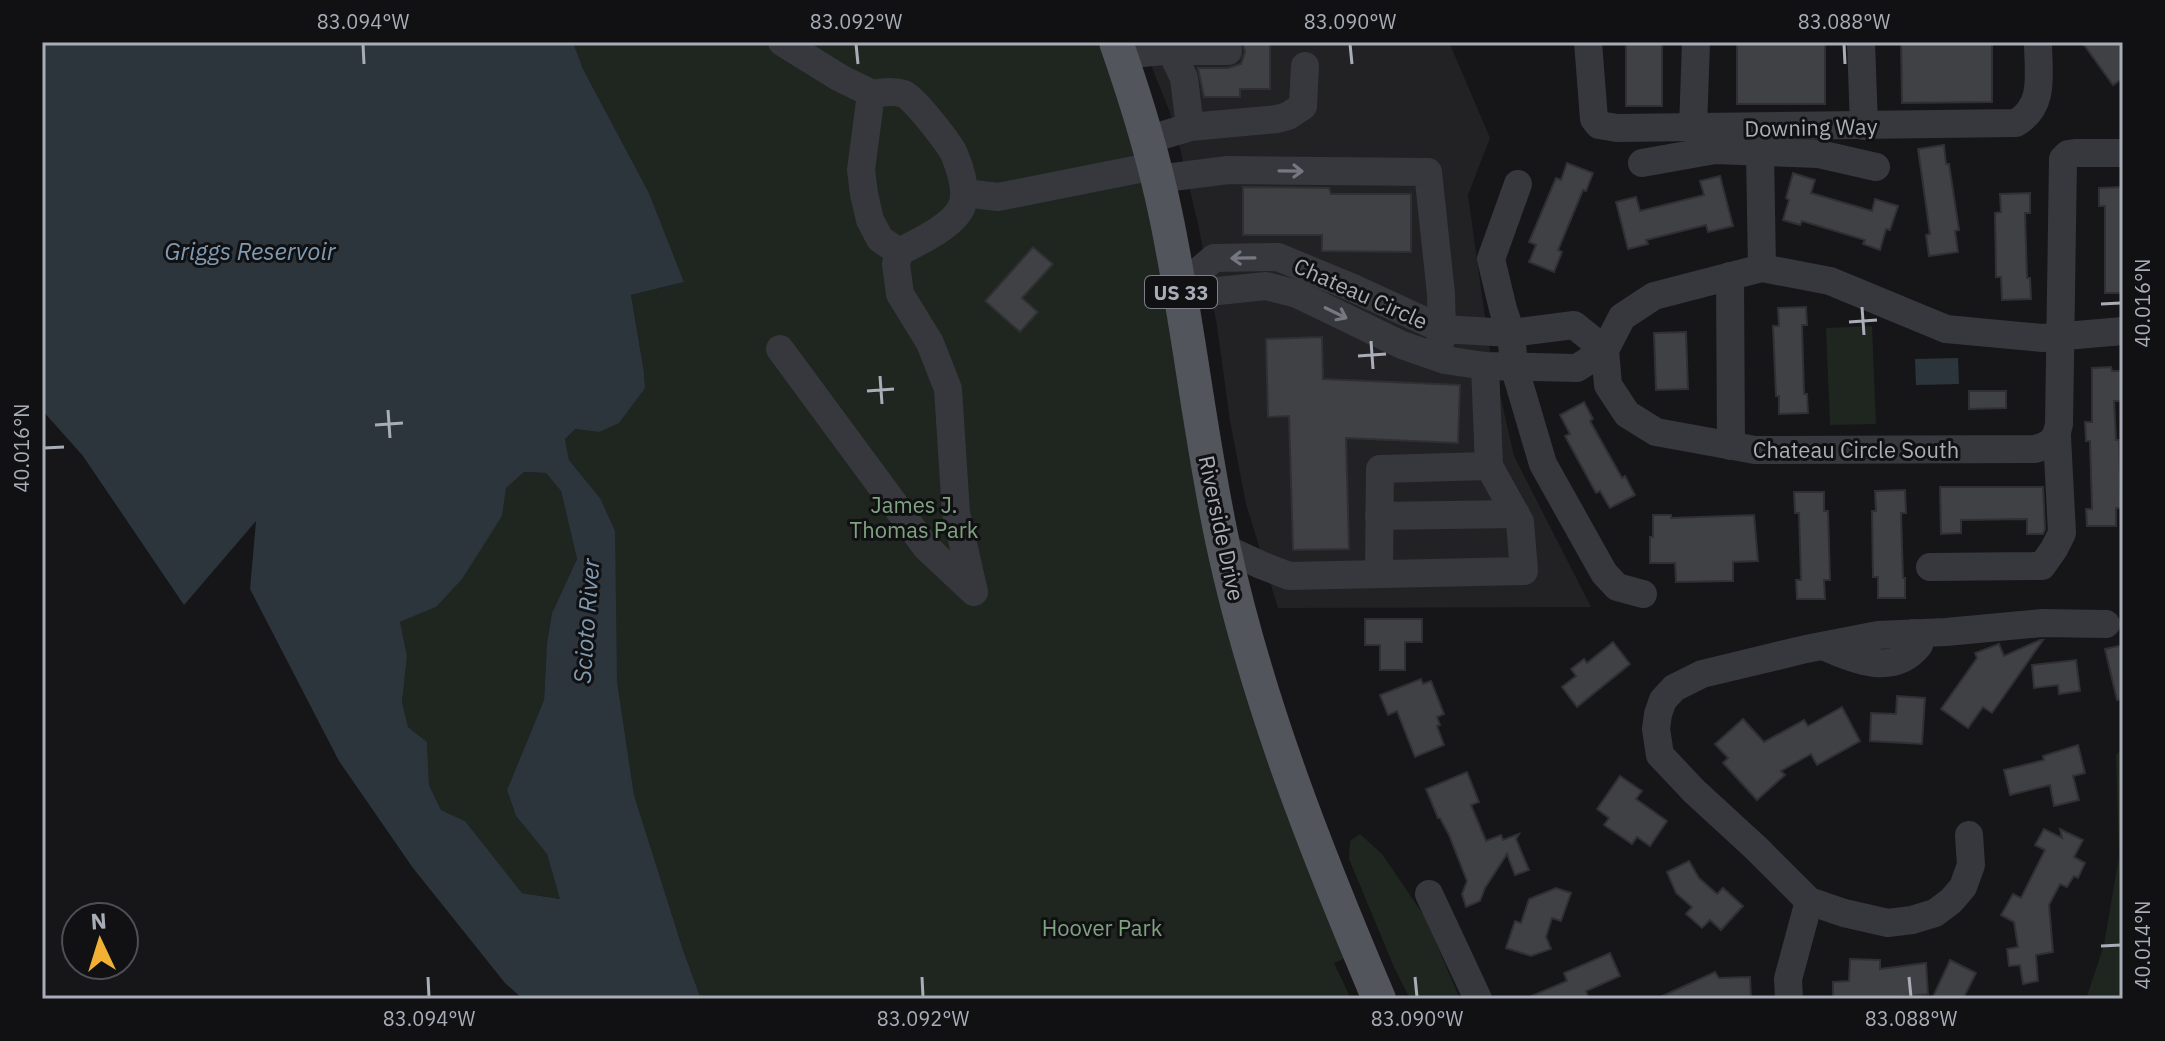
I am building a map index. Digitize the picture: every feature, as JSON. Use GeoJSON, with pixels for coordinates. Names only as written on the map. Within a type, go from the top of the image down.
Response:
{"type":"FeatureCollection","features":[{"type":"Feature","properties":{"kind":"main road","name":"Riverside Drive"},"geometry":{"type":"LineString","coordinates":[[1118,49],[1153,161],[1180,287],[1224,548],[1245,637],[1323,863],[1379,999]]}},
{"type":"Feature","properties":{"kind":"street"},"geometry":{"type":"LineString","coordinates":[[782,42],[840,78],[873,94],[892,92],[906,95],[920,108],[954,153],[965,193],[960,210],[928,238],[899,252]]}},
{"type":"Feature","properties":{"kind":"street","name":"Downing Way"},"geometry":{"type":"LineString","coordinates":[[1588,42],[1594,119],[1599,125],[1617,128],[2016,123],[2028,116],[2036,101],[2039,85],[2038,42]]}},
{"type":"Feature","properties":{"kind":"street"},"geometry":{"type":"LineString","coordinates":[[1693,128],[1696,42]]}},
{"type":"Feature","properties":{"kind":"street"},"geometry":{"type":"LineString","coordinates":[[1861,42],[1864,126]]}},
{"type":"Feature","properties":{"kind":"street"},"geometry":{"type":"LineString","coordinates":[[1118,49],[1228,51]]}},
{"type":"Feature","properties":{"kind":"street"},"geometry":{"type":"LineString","coordinates":[[1171,51],[1184,78],[1190,127]]}},
{"type":"Feature","properties":{"kind":"street"},"geometry":{"type":"LineString","coordinates":[[1153,161],[1190,127],[1288,116],[1303,106],[1305,66]]}},
{"type":"Feature","properties":{"kind":"street"},"geometry":{"type":"LineString","coordinates":[[873,94],[861,170],[864,194],[870,220],[880,239],[899,252]]}},
{"type":"Feature","properties":{"kind":"street"},"geometry":{"type":"LineString","coordinates":[[1642,163],[1715,150],[1819,154],[1876,167]]}},
{"type":"Feature","properties":{"kind":"street"},"geometry":{"type":"LineString","coordinates":[[1760,152],[1762,268]]}},
{"type":"Feature","properties":{"kind":"street"},"geometry":{"type":"LineString","coordinates":[[1930,567],[2042,566],[2062,533],[2057,437],[2063,159],[2075,153],[2123,153]]}},
{"type":"Feature","properties":{"kind":"street"},"geometry":{"type":"LineString","coordinates":[[965,193],[998,197],[1153,161],[1228,170],[1428,172],[1441,294],[1442,329],[1438,357]]}},
{"type":"Feature","properties":{"kind":"street"},"geometry":{"type":"LineString","coordinates":[[1518,184],[1491,259],[1511,333],[1514,366],[1543,464],[1604,573],[1617,587],[1643,594]]}},
{"type":"Feature","properties":{"kind":"street"},"geometry":{"type":"LineString","coordinates":[[780,349],[926,547],[974,592],[956,513],[948,389],[930,343],[900,294],[896,264],[899,252]]}},
{"type":"Feature","properties":{"kind":"street","name":"Chateau Circle"},"geometry":{"type":"LineString","coordinates":[[1278,257],[1442,329],[1511,333],[1574,325],[1605,350],[1577,368],[1485,366],[1438,357],[1402,345],[1297,294],[1266,286],[1218,291],[1180,287],[1214,258],[1278,257]]}},
{"type":"Feature","properties":{"kind":"street"},"geometry":{"type":"LineString","coordinates":[[1605,350],[1622,317],[1654,296],[1762,268],[1830,281],[1946,329],[2042,338],[2123,331]]}},
{"type":"Feature","properties":{"kind":"street"},"geometry":{"type":"LineString","coordinates":[[1730,276],[1731,446]]}},
{"type":"Feature","properties":{"kind":"street","name":"Chateau Circle South"},"geometry":{"type":"LineString","coordinates":[[1605,350],[1608,385],[1627,414],[1656,432],[1755,450],[2035,449],[2048,446],[2057,437]]}},
{"type":"Feature","properties":{"kind":"street"},"geometry":{"type":"LineString","coordinates":[[1224,548],[1289,576],[1524,571],[1520,522],[1489,466],[1485,366]]}},
{"type":"Feature","properties":{"kind":"street"},"geometry":{"type":"LineString","coordinates":[[1379,574],[1380,469],[1489,466]]}},
{"type":"Feature","properties":{"kind":"street"},"geometry":{"type":"LineString","coordinates":[[1379,516],[1516,514]]}},
{"type":"Feature","properties":{"kind":"street"},"geometry":{"type":"LineString","coordinates":[[1969,835],[1971,865],[1963,887],[1935,913],[1888,923],[1809,901],[1660,755],[1656,729],[1663,700],[1674,688],[1702,674],[1878,635],[2042,623],[2106,624]]}},
{"type":"Feature","properties":{"kind":"street"},"geometry":{"type":"LineString","coordinates":[[1429,894],[1478,999]]}},
{"type":"Feature","properties":{"kind":"street"},"geometry":{"type":"LineString","coordinates":[[1789,999],[1788,979],[1809,901]]}},
{"type":"Feature","properties":{"kind":"shaded area"},"geometry":{"type":"Polygon","coordinates":[[[1142,42],[1449,42],[1490,138],[1468,195],[1489,346],[1514,456],[1591,607],[1278,608],[1246,504],[1199,228],[1174,123],[1142,42]]]}},
{"type":"Feature","properties":{"kind":"green space","name":"James J. Thomas Park"},"geometry":{"type":"Polygon","coordinates":[[[573,42],[1116,42],[1207,460],[1359,952],[1334,963],[1351,999],[701,999],[634,795],[617,681],[600,498],[569,460],[565,439],[574,429],[599,432],[645,388],[631,295],[684,282],[649,193],[583,69],[573,42]]]}},
{"type":"Feature","properties":{"kind":"green space"},"geometry":{"type":"Polygon","coordinates":[[[1872,326],[1876,424],[1830,425],[1826,328],[1872,326]]]}},
{"type":"Feature","properties":{"kind":"green space"},"geometry":{"type":"Polygon","coordinates":[[[524,472],[546,473],[561,491],[577,559],[552,613],[544,700],[507,790],[516,816],[547,854],[561,899],[522,893],[465,821],[441,810],[429,785],[427,742],[408,727],[402,702],[407,656],[400,622],[436,607],[502,516],[505,488],[524,472]]]}},
{"type":"Feature","properties":{"kind":"green space"},"geometry":{"type":"Polygon","coordinates":[[[2123,748],[2123,999],[2086,999],[2104,945],[2119,856],[2116,755],[2123,748]]]}},
{"type":"Feature","properties":{"kind":"green space"},"geometry":{"type":"Polygon","coordinates":[[[1360,834],[1382,854],[1425,917],[1460,999],[1410,999],[1349,859],[1350,841],[1360,834]]]}},
{"type":"Feature","properties":{"kind":"water","name":"Griggs Reservoir"},"geometry":{"type":"Polygon","coordinates":[[[42,42],[573,42],[583,69],[649,193],[684,282],[631,295],[645,388],[619,423],[599,432],[575,429],[565,439],[569,460],[600,498],[615,531],[617,681],[634,795],[701,999],[523,999],[505,983],[413,868],[339,761],[250,589],[256,521],[184,605],[83,456],[42,410],[42,42]],[[524,472],[506,488],[502,516],[462,579],[436,607],[400,622],[407,656],[402,702],[408,727],[427,742],[429,785],[441,810],[465,821],[522,893],[560,899],[547,854],[516,816],[507,790],[544,700],[552,613],[577,559],[561,491],[546,473],[524,472]]]}},
{"type":"Feature","properties":{"kind":"water"},"geometry":{"type":"Polygon","coordinates":[[[1958,358],[1959,384],[1916,385],[1915,359],[1958,358]]]}},
{"type":"Feature","properties":{"kind":"building"},"geometry":{"type":"Polygon","coordinates":[[[1242,42],[1270,42],[1270,89],[1240,89],[1240,97],[1204,97],[1198,68],[1228,68],[1241,64],[1245,52],[1242,42]]]}},
{"type":"Feature","properties":{"kind":"building"},"geometry":{"type":"Polygon","coordinates":[[[1626,42],[1662,42],[1662,106],[1626,106],[1626,42]]]}},
{"type":"Feature","properties":{"kind":"building"},"geometry":{"type":"Polygon","coordinates":[[[1737,42],[1825,42],[1825,104],[1737,104],[1737,42]]]}},
{"type":"Feature","properties":{"kind":"building"},"geometry":{"type":"Polygon","coordinates":[[[1901,42],[1992,42],[1992,102],[1902,103],[1901,42]]]}},
{"type":"Feature","properties":{"kind":"building"},"geometry":{"type":"Polygon","coordinates":[[[2082,42],[2123,42],[2123,78],[2113,85],[2082,42]]]}},
{"type":"Feature","properties":{"kind":"building"},"geometry":{"type":"Polygon","coordinates":[[[1944,145],[1959,230],[1955,231],[1958,252],[1929,256],[1926,235],[1930,234],[1918,149],[1944,145]]]}},
{"type":"Feature","properties":{"kind":"building"},"geometry":{"type":"Polygon","coordinates":[[[1567,163],[1593,173],[1558,250],[1562,252],[1554,272],[1529,262],[1536,245],[1529,242],[1556,178],[1561,180],[1567,163]]]}},
{"type":"Feature","properties":{"kind":"building"},"geometry":{"type":"Polygon","coordinates":[[[1793,173],[1815,180],[1811,193],[1872,211],[1875,199],[1898,206],[1880,250],[1863,244],[1865,240],[1802,221],[1800,225],[1783,220],[1793,173]]]}},
{"type":"Feature","properties":{"kind":"building"},"geometry":{"type":"Polygon","coordinates":[[[1720,176],[1733,226],[1708,232],[1706,225],[1646,240],[1648,244],[1628,249],[1616,202],[1636,197],[1640,211],[1704,195],[1700,181],[1720,176]]]}},
{"type":"Feature","properties":{"kind":"building"},"geometry":{"type":"Polygon","coordinates":[[[1243,187],[1329,188],[1331,194],[1411,194],[1411,252],[1322,251],[1322,235],[1243,235],[1243,187]]]}},
{"type":"Feature","properties":{"kind":"building"},"geometry":{"type":"Polygon","coordinates":[[[2123,187],[2123,293],[2105,293],[2105,206],[2099,206],[2099,188],[2123,187]]]}},
{"type":"Feature","properties":{"kind":"building"},"geometry":{"type":"Polygon","coordinates":[[[2030,193],[2030,213],[2025,213],[2027,278],[2030,278],[2031,299],[2002,300],[2001,277],[1996,277],[1995,213],[2001,212],[2000,194],[2030,193]]]}},
{"type":"Feature","properties":{"kind":"building"},"geometry":{"type":"Polygon","coordinates":[[[1033,247],[1053,264],[1022,298],[1038,312],[1020,332],[985,301],[1033,247]]]}},
{"type":"Feature","properties":{"kind":"building"},"geometry":{"type":"Polygon","coordinates":[[[1806,307],[1807,325],[1802,325],[1804,394],[1807,394],[1808,413],[1779,414],[1773,326],[1779,326],[1778,308],[1806,307]]]}},
{"type":"Feature","properties":{"kind":"building"},"geometry":{"type":"Polygon","coordinates":[[[1686,332],[1688,389],[1656,390],[1654,333],[1686,332]]]}},
{"type":"Feature","properties":{"kind":"building"},"geometry":{"type":"Polygon","coordinates":[[[1322,337],[1323,379],[1460,385],[1458,443],[1346,438],[1349,549],[1293,550],[1289,416],[1268,417],[1266,339],[1322,337]]]}},
{"type":"Feature","properties":{"kind":"building"},"geometry":{"type":"Polygon","coordinates":[[[2111,367],[2112,371],[2123,371],[2123,401],[2114,401],[2116,440],[2119,440],[2121,508],[2116,508],[2116,526],[2087,526],[2086,509],[2092,509],[2090,441],[2086,441],[2085,422],[2092,422],[2092,368],[2111,367]]]}},
{"type":"Feature","properties":{"kind":"building"},"geometry":{"type":"Polygon","coordinates":[[[1969,391],[2006,391],[2006,408],[1969,409],[1969,391]]]}},
{"type":"Feature","properties":{"kind":"building"},"geometry":{"type":"Polygon","coordinates":[[[1584,402],[1593,419],[1590,421],[1635,495],[1610,508],[1600,491],[1596,493],[1565,436],[1570,434],[1560,415],[1584,402]]]}},
{"type":"Feature","properties":{"kind":"building"},"geometry":{"type":"Polygon","coordinates":[[[1940,487],[2043,487],[2043,534],[2027,534],[2027,519],[1961,520],[1961,533],[1941,534],[1940,487]]]}},
{"type":"Feature","properties":{"kind":"building"},"geometry":{"type":"Polygon","coordinates":[[[1905,490],[1906,513],[1901,513],[1905,598],[1878,598],[1878,577],[1873,577],[1872,511],[1876,511],[1875,491],[1905,490]]]}},
{"type":"Feature","properties":{"kind":"building"},"geometry":{"type":"Polygon","coordinates":[[[1794,492],[1824,492],[1824,511],[1828,511],[1830,580],[1824,580],[1825,599],[1797,599],[1796,580],[1801,580],[1799,513],[1795,513],[1794,492]]]}},
{"type":"Feature","properties":{"kind":"building"},"geometry":{"type":"Polygon","coordinates":[[[1653,515],[1671,515],[1671,518],[1754,515],[1758,561],[1733,562],[1733,581],[1676,582],[1675,563],[1650,563],[1653,515]]]}},
{"type":"Feature","properties":{"kind":"building"},"geometry":{"type":"Polygon","coordinates":[[[1365,619],[1422,619],[1422,642],[1405,642],[1405,670],[1380,670],[1380,645],[1365,645],[1365,619]]]}},
{"type":"Feature","properties":{"kind":"building"},"geometry":{"type":"Polygon","coordinates":[[[2043,640],[1992,713],[1983,707],[1968,728],[1941,709],[1977,658],[1975,653],[1999,644],[2004,656],[2043,640]]]}},
{"type":"Feature","properties":{"kind":"building"},"geometry":{"type":"Polygon","coordinates":[[[1613,642],[1630,664],[1577,707],[1562,687],[1576,676],[1571,669],[1584,659],[1587,663],[1613,642]]]}},
{"type":"Feature","properties":{"kind":"building"},"geometry":{"type":"Polygon","coordinates":[[[2123,645],[2123,699],[2117,700],[2105,649],[2123,645]]]}},
{"type":"Feature","properties":{"kind":"building"},"geometry":{"type":"Polygon","coordinates":[[[2076,660],[2080,691],[2059,694],[2058,685],[2034,688],[2032,665],[2076,660]]]}},
{"type":"Feature","properties":{"kind":"building"},"geometry":{"type":"Polygon","coordinates":[[[1421,679],[1423,684],[1431,681],[1444,714],[1437,717],[1440,725],[1437,726],[1444,745],[1415,757],[1397,711],[1388,715],[1380,695],[1421,679]]]}},
{"type":"Feature","properties":{"kind":"building"},"geometry":{"type":"Polygon","coordinates":[[[1897,696],[1925,698],[1922,744],[1870,741],[1871,713],[1896,714],[1897,696]]]}},
{"type":"Feature","properties":{"kind":"building"},"geometry":{"type":"Polygon","coordinates":[[[1842,707],[1860,741],[1817,765],[1811,754],[1781,771],[1785,775],[1757,800],[1723,763],[1728,758],[1715,744],[1743,719],[1764,742],[1804,720],[1808,726],[1842,707]]]}},
{"type":"Feature","properties":{"kind":"building"},"geometry":{"type":"Polygon","coordinates":[[[2078,745],[2085,773],[2073,776],[2079,800],[2054,806],[2050,785],[2010,795],[2004,770],[2044,760],[2043,756],[2078,745]]]}},
{"type":"Feature","properties":{"kind":"building"},"geometry":{"type":"Polygon","coordinates":[[[1467,772],[1479,802],[1471,805],[1486,841],[1501,835],[1503,840],[1519,834],[1516,839],[1529,870],[1515,875],[1507,854],[1480,901],[1466,907],[1462,894],[1467,881],[1426,789],[1467,772]]]}},
{"type":"Feature","properties":{"kind":"building"},"geometry":{"type":"Polygon","coordinates":[[[1620,776],[1642,791],[1636,799],[1667,821],[1650,846],[1637,837],[1632,844],[1604,825],[1609,818],[1597,809],[1620,776]]]}},
{"type":"Feature","properties":{"kind":"building"},"geometry":{"type":"Polygon","coordinates":[[[2044,829],[2062,838],[2060,829],[2083,840],[2074,857],[2085,863],[2078,878],[2074,876],[2067,887],[2060,884],[2049,905],[2053,952],[2036,955],[2038,981],[2023,984],[2020,965],[2009,966],[2007,949],[2018,947],[2014,922],[2001,915],[2013,894],[2021,898],[2045,850],[2035,845],[2044,829]]]}},
{"type":"Feature","properties":{"kind":"building"},"geometry":{"type":"Polygon","coordinates":[[[1689,861],[1699,878],[1717,894],[1723,888],[1743,906],[1721,930],[1710,920],[1702,928],[1686,914],[1692,907],[1676,893],[1667,872],[1689,861]]]}},
{"type":"Feature","properties":{"kind":"building"},"geometry":{"type":"Polygon","coordinates":[[[1556,888],[1571,893],[1561,921],[1552,918],[1546,937],[1551,949],[1531,956],[1506,948],[1515,921],[1521,923],[1529,899],[1556,888]]]}},
{"type":"Feature","properties":{"kind":"building"},"geometry":{"type":"Polygon","coordinates":[[[1610,953],[1620,976],[1586,991],[1589,999],[1524,999],[1567,981],[1564,973],[1610,953]]]}},
{"type":"Feature","properties":{"kind":"building"},"geometry":{"type":"Polygon","coordinates":[[[1850,959],[1880,960],[1880,969],[1926,963],[1928,994],[1880,999],[1833,999],[1833,982],[1849,981],[1850,959]]]}},
{"type":"Feature","properties":{"kind":"building"},"geometry":{"type":"Polygon","coordinates":[[[1950,960],[1976,973],[1963,999],[1932,999],[1950,960]]]}},
{"type":"Feature","properties":{"kind":"building"},"geometry":{"type":"Polygon","coordinates":[[[1715,972],[1719,978],[1750,977],[1751,999],[1656,999],[1715,972]]]}},
{"type":"Feature","properties":{"kind":"water label","name":"Scioto River"},"geometry":{"type":"Point","coordinates":[586,621]}},
{"type":"Feature","properties":{"kind":"park label","name":"Hoover Park"},"geometry":{"type":"Point","coordinates":[1102,927]}}]}
